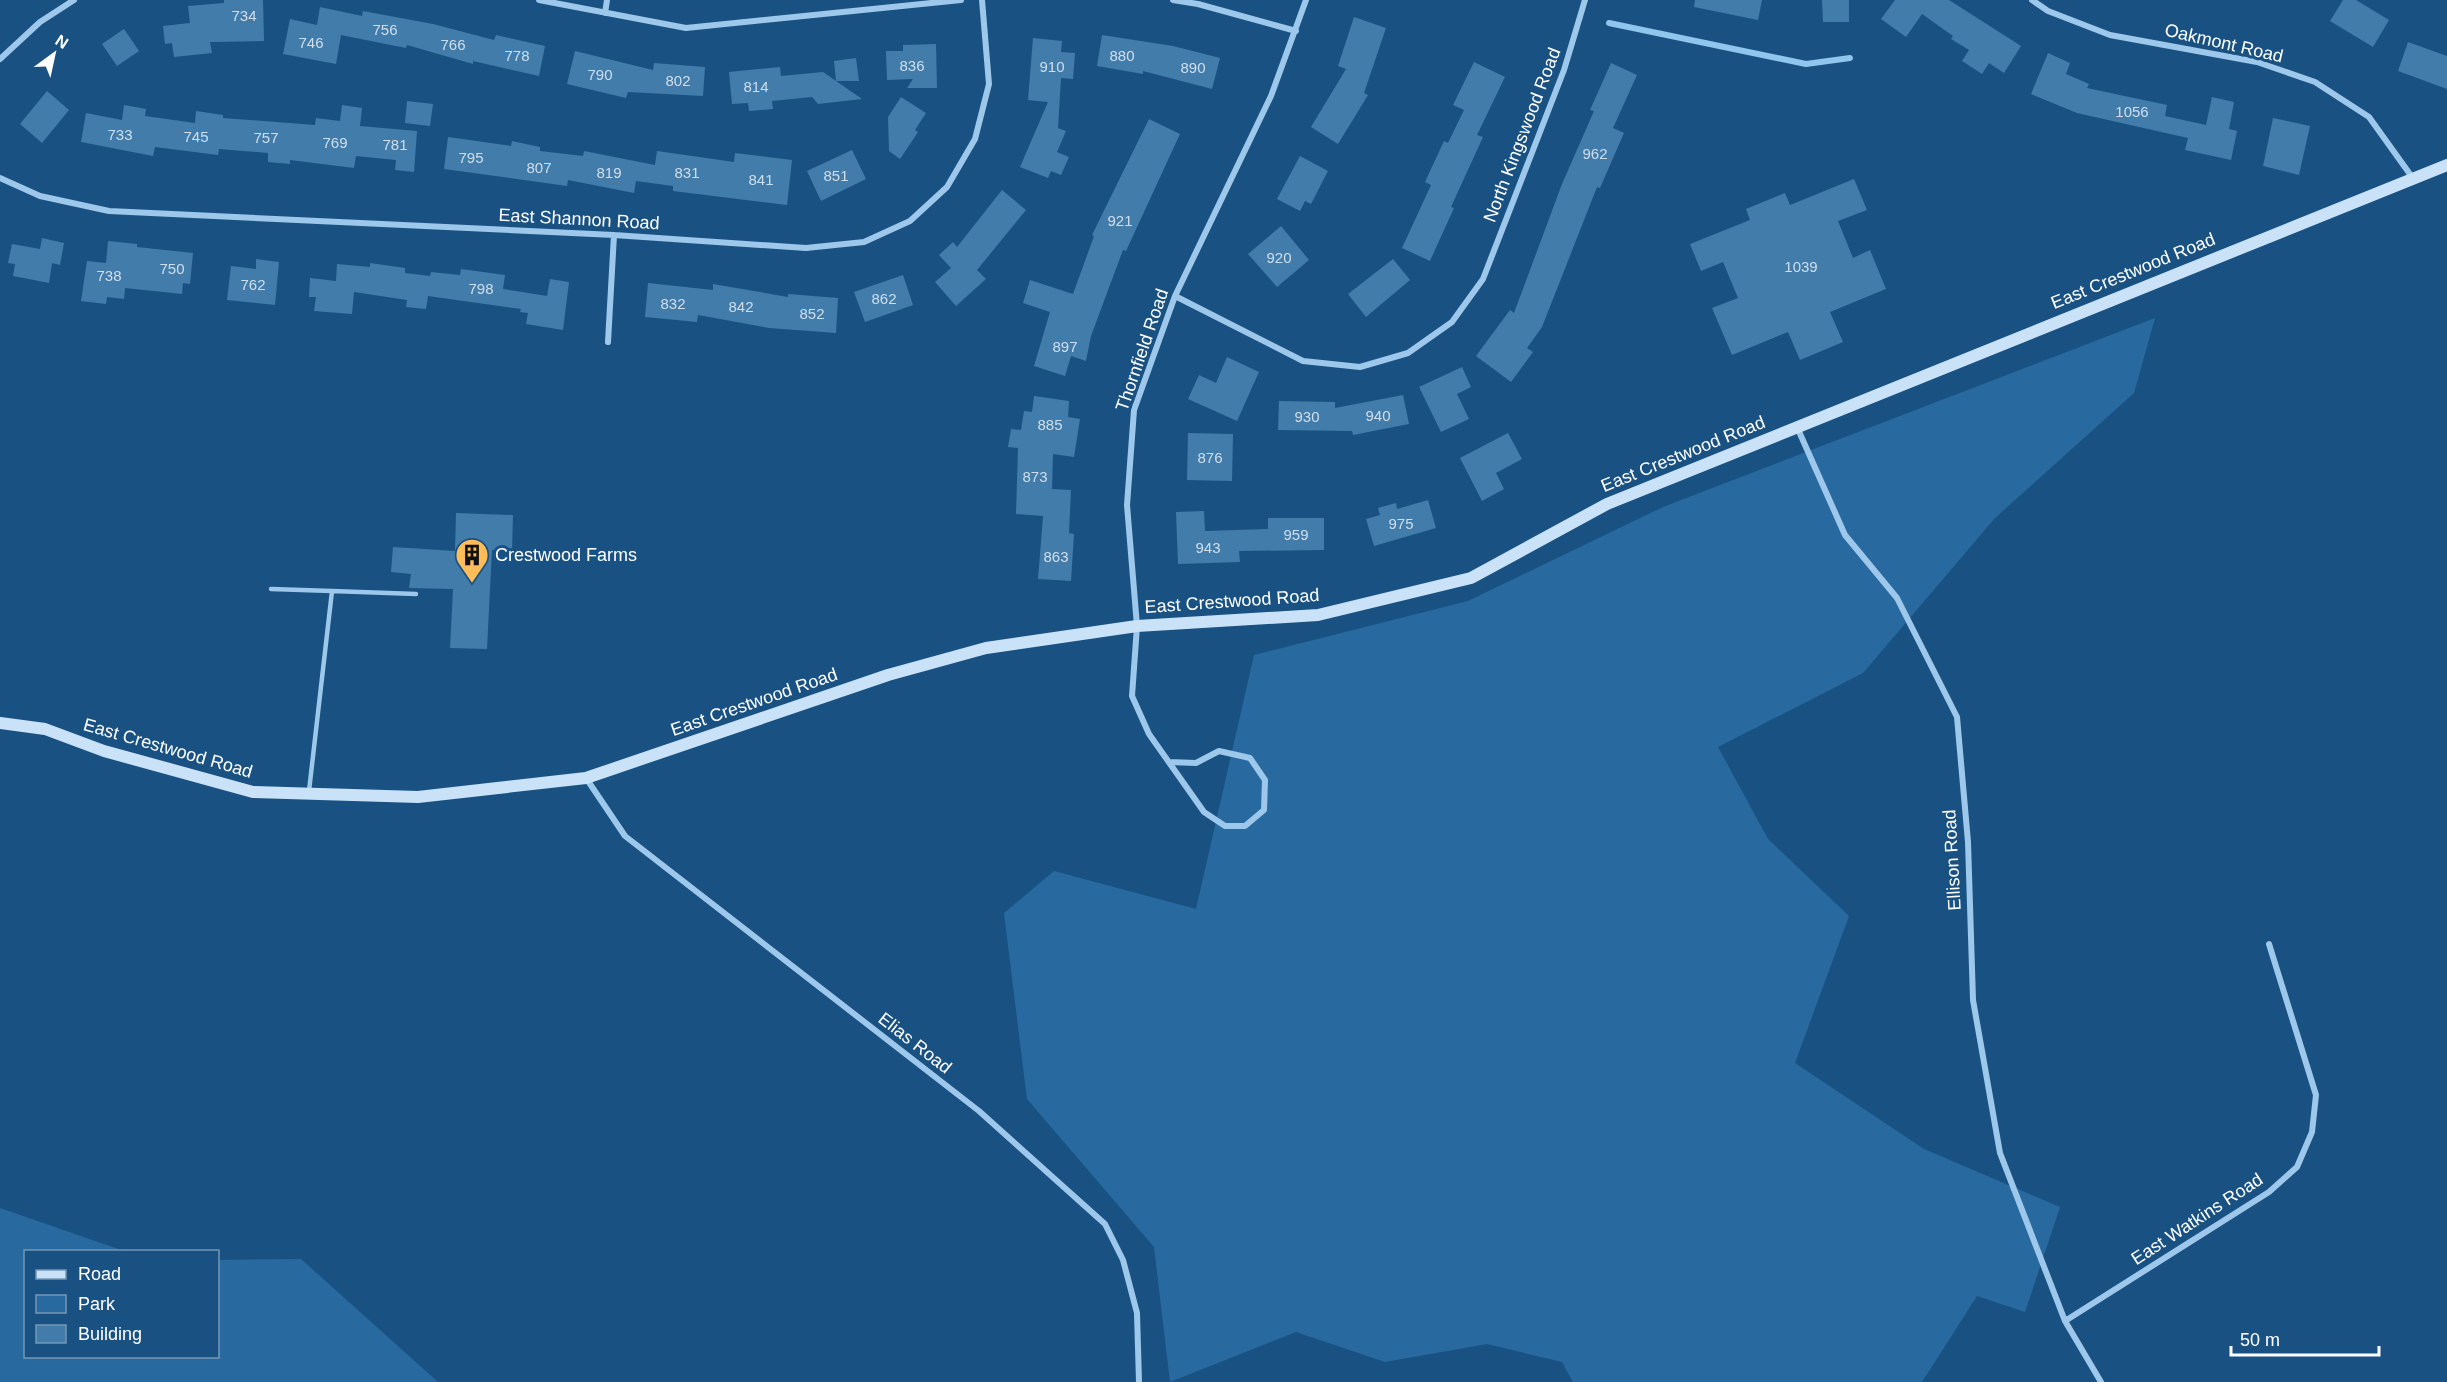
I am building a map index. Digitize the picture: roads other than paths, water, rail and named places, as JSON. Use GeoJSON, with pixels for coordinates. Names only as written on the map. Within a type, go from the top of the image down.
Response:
{"type":"FeatureCollection","features":[{"type":"Feature","properties":{"kind":"street"},"geometry":{"type":"LineString","coordinates":[[0,59],[40,22],[74,0]]}},
{"type":"Feature","properties":{"kind":"street"},"geometry":{"type":"LineString","coordinates":[[538,0],[686,28],[961,0]]}},
{"type":"Feature","properties":{"kind":"street"},"geometry":{"type":"LineString","coordinates":[[605,13],[607,0]]}},
{"type":"Feature","properties":{"kind":"street","name":"East Shannon Road"},"geometry":{"type":"LineString","coordinates":[[0,178],[40,196],[109,211],[614,236],[806,248],[864,242],[910,221],[947,187],[975,139],[989,84],[982,0]]}},
{"type":"Feature","properties":{"kind":"street"},"geometry":{"type":"LineString","coordinates":[[1173,0],[1198,4],[1296,31]]}},
{"type":"Feature","properties":{"kind":"street","name":"Thornfield Road"},"geometry":{"type":"LineString","coordinates":[[1169,762],[1196,763],[1219,752],[1250,758],[1265,780],[1264,810],[1245,826],[1225,826],[1204,812],[1149,734],[1132,696],[1137,626],[1128,505],[1134,410],[1175,296],[1271,96],[1306,0]]}},
{"type":"Feature","properties":{"kind":"street","name":"North Kingswood Road"},"geometry":{"type":"LineString","coordinates":[[1175,296],[1303,361],[1360,367],[1408,353],[1452,322],[1483,279],[1564,70],[1585,0]]}},
{"type":"Feature","properties":{"kind":"street","name":"Oakmont Road"},"geometry":{"type":"LineString","coordinates":[[2032,0],[2048,11],[2110,35],[2257,62],[2315,82],[2369,117],[2412,177]]}},
{"type":"Feature","properties":{"kind":"street","name":"East Crestwood Road"},"geometry":{"type":"LineString","coordinates":[[0,723],[45,729],[104,751],[253,792],[418,797],[586,778],[888,675],[986,648],[1137,626],[1318,615],[1471,578],[1607,504],[2412,177],[2447,165]]}},
{"type":"Feature","properties":{"kind":"street"},"geometry":{"type":"LineString","coordinates":[[608,342],[614,236]]}},
{"type":"Feature","properties":{"kind":"street","name":"Ellison Road"},"geometry":{"type":"LineString","coordinates":[[1797,427],[1845,535],[1897,598],[1957,717],[1968,842],[1973,1000],[2000,1153],[2065,1320]]}},
{"type":"Feature","properties":{"kind":"street","name":"Elias Road"},"geometry":{"type":"LineString","coordinates":[[586,778],[625,836],[979,1112],[1105,1224],[1124,1260],[1137,1313],[1138,1382]]}},
{"type":"Feature","properties":{"kind":"street","name":"East Watkins Road"},"geometry":{"type":"LineString","coordinates":[[2065,1320],[2269,1192],[2297,1167],[2312,1132],[2316,1095],[2270,944]]}},
{"type":"Feature","properties":{"kind":"street"},"geometry":{"type":"LineString","coordinates":[[2065,1320],[2101,1382]]}},
{"type":"Feature","properties":{"kind":"lane"},"geometry":{"type":"LineString","coordinates":[[272,589],[416,594]]}},
{"type":"Feature","properties":{"kind":"lane"},"geometry":{"type":"LineString","coordinates":[[308,794],[332,591]]}},
{"type":"Feature","properties":{"kind":"waterway"},"geometry":{"type":"LineString","coordinates":[[1609,23],[1806,64],[1850,58]]}},
{"type":"Feature","properties":{"kind":"place","name":"Crestwood Farms"},"geometry":{"type":"Point","coordinates":[472,584]}}]}
